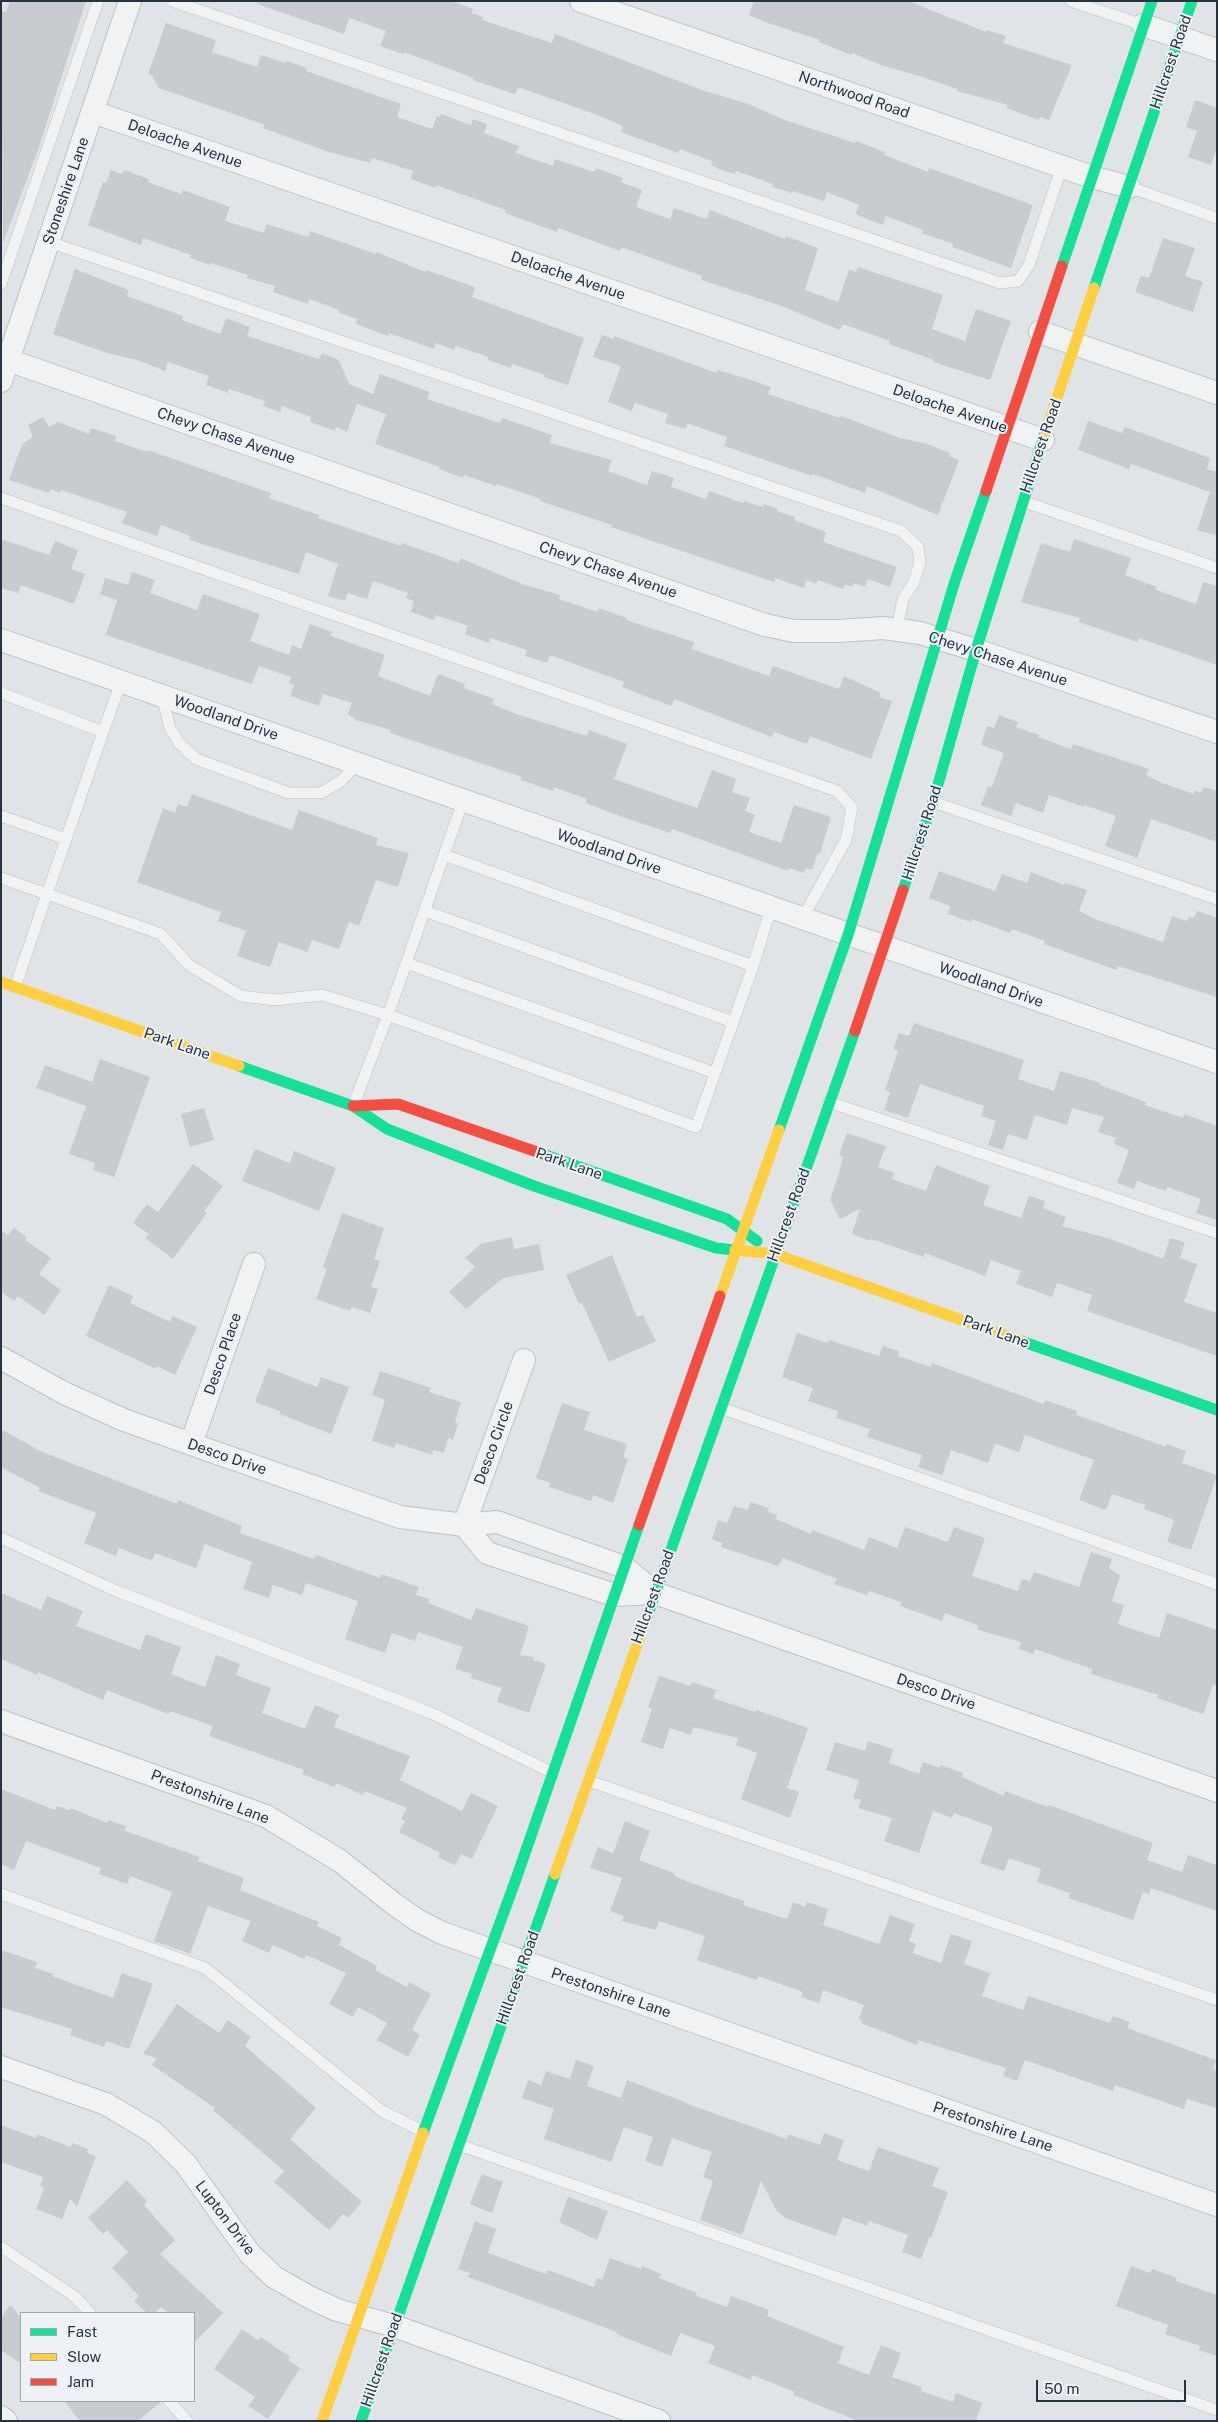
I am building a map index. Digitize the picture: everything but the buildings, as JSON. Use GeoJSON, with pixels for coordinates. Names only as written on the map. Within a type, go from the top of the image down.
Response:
{"type":"FeatureCollection","features":[{"type":"Feature","properties":{"kind":"main road"},"geometry":{"type":"LineString","coordinates":[[322,2421],[384,2240],[489,1951],[848,935],[955,581],[1152,1]]}},
{"type":"Feature","properties":{"kind":"main road","name":"Hillcrest Road"},"geometry":{"type":"LineString","coordinates":[[361,2421],[884,948],[933,802],[976,650],[1022,501],[1192,1]]}},
{"type":"Feature","properties":{"kind":"main road","name":"Park Lane"},"geometry":{"type":"LineString","coordinates":[[1,982],[353,1106],[387,1128],[534,1186],[707,1245],[775,1254],[1217,1410]]}},
{"type":"Feature","properties":{"kind":"main road","name":"Park Lane"},"geometry":{"type":"LineString","coordinates":[[353,1106],[398,1104],[727,1219],[775,1254]]}},
{"type":"Feature","properties":{"kind":"street","name":"Stoneshire Lane"},"geometry":{"type":"LineString","coordinates":[[1,381],[130,1]]}},
{"type":"Feature","properties":{"kind":"street","name":"Northwood Road"},"geometry":{"type":"LineString","coordinates":[[580,1],[1062,166],[1129,187]]}},
{"type":"Feature","properties":{"kind":"street"},"geometry":{"type":"LineString","coordinates":[[1143,25],[1217,50]]}},
{"type":"Feature","properties":{"kind":"street","name":"Deloache Avenue"},"geometry":{"type":"LineString","coordinates":[[93,112],[1042,440]]}},
{"type":"Feature","properties":{"kind":"street"},"geometry":{"type":"LineString","coordinates":[[1040,332],[1217,393]]}},
{"type":"Feature","properties":{"kind":"street","name":"Chevy Chase Avenue"},"geometry":{"type":"LineString","coordinates":[[8,360],[765,625],[794,631],[897,629],[976,650],[1217,732]]}},
{"type":"Feature","properties":{"kind":"street","name":"Woodland Drive"},"geometry":{"type":"LineString","coordinates":[[1,640],[1217,1062]]}},
{"type":"Feature","properties":{"kind":"street","name":"Desco Place"},"geometry":{"type":"LineString","coordinates":[[191,1444],[254,1264]]}},
{"type":"Feature","properties":{"kind":"street","name":"Desco Drive"},"geometry":{"type":"LineString","coordinates":[[1,1358],[64,1393],[124,1420],[191,1444],[400,1518],[464,1526],[497,1522],[624,1567],[654,1593],[1217,1791]]}},
{"type":"Feature","properties":{"kind":"street","name":"Desco Circle"},"geometry":{"type":"LineString","coordinates":[[464,1526],[524,1360]]}},
{"type":"Feature","properties":{"kind":"street","name":"Desco Drive"},"geometry":{"type":"LineString","coordinates":[[464,1526],[487,1553],[614,1595],[654,1593]]}},
{"type":"Feature","properties":{"kind":"street","name":"Prestonshire Lane"},"geometry":{"type":"LineString","coordinates":[[1,1721],[266,1816],[340,1861],[368,1885],[417,1920],[442,1933],[1217,2205]]}},
{"type":"Feature","properties":{"kind":"street","name":"Lupton Drive"},"geometry":{"type":"LineString","coordinates":[[1,2068],[106,2104],[153,2132],[185,2163],[250,2254],[274,2277],[337,2310],[394,2326],[659,2421]]}},
{"type":"Feature","properties":{"kind":"street"},"geometry":{"type":"LineString","coordinates":[[1,2417],[6,2421]]}},
{"type":"Feature","properties":{"kind":"lane"},"geometry":{"type":"LineString","coordinates":[[1,284],[98,1]]}},
{"type":"Feature","properties":{"kind":"lane"},"geometry":{"type":"LineString","coordinates":[[172,1],[1000,284],[1018,281],[1030,264],[1062,166]]}},
{"type":"Feature","properties":{"kind":"lane"},"geometry":{"type":"LineString","coordinates":[[1071,1],[1143,25]]}},
{"type":"Feature","properties":{"kind":"lane"},"geometry":{"type":"LineString","coordinates":[[1129,187],[1217,218]]}},
{"type":"Feature","properties":{"kind":"lane"},"geometry":{"type":"LineString","coordinates":[[49,242],[901,531],[918,547],[920,563],[914,582],[903,599],[897,629]]}},
{"type":"Feature","properties":{"kind":"lane"},"geometry":{"type":"LineString","coordinates":[[1,498],[837,791],[852,808],[846,840],[802,919]]}},
{"type":"Feature","properties":{"kind":"lane"},"geometry":{"type":"LineString","coordinates":[[1022,501],[1217,568]]}},
{"type":"Feature","properties":{"kind":"lane"},"geometry":{"type":"LineString","coordinates":[[15,987],[121,682]]}},
{"type":"Feature","properties":{"kind":"lane"},"geometry":{"type":"LineString","coordinates":[[1,693],[103,732]]}},
{"type":"Feature","properties":{"kind":"lane"},"geometry":{"type":"LineString","coordinates":[[162,696],[170,728],[179,743],[196,759],[289,793],[321,793],[341,782],[358,763]]}},
{"type":"Feature","properties":{"kind":"lane"},"geometry":{"type":"LineString","coordinates":[[353,1106],[388,1015],[463,801]]}},
{"type":"Feature","properties":{"kind":"lane"},"geometry":{"type":"LineString","coordinates":[[933,802],[1217,899]]}},
{"type":"Feature","properties":{"kind":"lane"},"geometry":{"type":"LineString","coordinates":[[1,816],[66,839]]}},
{"type":"Feature","properties":{"kind":"lane"},"geometry":{"type":"LineString","coordinates":[[444,855],[753,966]]}},
{"type":"Feature","properties":{"kind":"lane"},"geometry":{"type":"LineString","coordinates":[[1,878],[161,934],[189,965],[240,996],[275,1000],[322,995],[388,1015],[696,1127],[753,966],[771,908]]}},
{"type":"Feature","properties":{"kind":"lane"},"geometry":{"type":"LineString","coordinates":[[425,911],[733,1022]]}},
{"type":"Feature","properties":{"kind":"lane"},"geometry":{"type":"LineString","coordinates":[[406,963],[715,1073]]}},
{"type":"Feature","properties":{"kind":"lane"},"geometry":{"type":"LineString","coordinates":[[829,1102],[1217,1233]]}},
{"type":"Feature","properties":{"kind":"lane"},"geometry":{"type":"LineString","coordinates":[[722,1408],[1217,1584]]}},
{"type":"Feature","properties":{"kind":"lane"},"geometry":{"type":"LineString","coordinates":[[1,1538],[114,1590],[432,1713],[552,1772]]}},
{"type":"Feature","properties":{"kind":"lane"},"geometry":{"type":"LineString","coordinates":[[589,1781],[1217,2000]]}},
{"type":"Feature","properties":{"kind":"lane"},"geometry":{"type":"LineString","coordinates":[[1,1894],[205,1968],[382,2111],[424,2132]]}},
{"type":"Feature","properties":{"kind":"lane"},"geometry":{"type":"LineString","coordinates":[[459,2145],[1217,2410]]}},
{"type":"Feature","properties":{"kind":"lane"},"geometry":{"type":"LineString","coordinates":[[1,2247],[74,2296],[89,2312]]}},
{"type":"Feature","properties":{"kind":"lane"},"geometry":{"type":"LineString","coordinates":[[170,2402],[187,2421]]}},
{"type":"Feature","properties":{"kind":"traffic: fast"},"geometry":{"type":"LineString","coordinates":[[1062,266],[1152,1]]}},
{"type":"Feature","properties":{"kind":"traffic: fast"},"geometry":{"type":"LineString","coordinates":[[1094,288],[1192,1]]}},
{"type":"Feature","properties":{"kind":"traffic: fast"},"geometry":{"type":"LineString","coordinates":[[903,890],[933,802],[976,650],[1045,433]]}},
{"type":"Feature","properties":{"kind":"traffic: fast"},"geometry":{"type":"LineString","coordinates":[[779,1130],[848,935],[955,581],[986,491]]}},
{"type":"Feature","properties":{"kind":"traffic: fast"},"geometry":{"type":"LineString","coordinates":[[646,1620],[855,1031]]}},
{"type":"Feature","properties":{"kind":"traffic: fast"},"geometry":{"type":"LineString","coordinates":[[239,1066],[353,1106],[387,1129],[534,1186],[716,1248],[735,1250]]}},
{"type":"Feature","properties":{"kind":"traffic: fast"},"geometry":{"type":"LineString","coordinates":[[540,1153],[727,1219],[757,1241]]}},
{"type":"Feature","properties":{"kind":"traffic: fast"},"geometry":{"type":"LineString","coordinates":[[1021,1341],[1217,1410]]}},
{"type":"Feature","properties":{"kind":"traffic: fast"},"geometry":{"type":"LineString","coordinates":[[423,2133],[516,1879],[639,1525]]}},
{"type":"Feature","properties":{"kind":"traffic: fast"},"geometry":{"type":"LineString","coordinates":[[361,2421],[555,1874]]}},
{"type":"Feature","properties":{"kind":"traffic: slow"},"geometry":{"type":"LineString","coordinates":[[1045,433],[1094,288]]}},
{"type":"Feature","properties":{"kind":"traffic: slow"},"geometry":{"type":"LineString","coordinates":[[1,982],[239,1066]]}},
{"type":"Feature","properties":{"kind":"traffic: slow"},"geometry":{"type":"LineString","coordinates":[[720,1296],[779,1130]]}},
{"type":"Feature","properties":{"kind":"traffic: slow"},"geometry":{"type":"LineString","coordinates":[[735,1250],[775,1254],[1021,1341]]}},
{"type":"Feature","properties":{"kind":"traffic: slow"},"geometry":{"type":"LineString","coordinates":[[555,1874],[646,1620]]}},
{"type":"Feature","properties":{"kind":"traffic: slow"},"geometry":{"type":"LineString","coordinates":[[322,2421],[423,2133]]}},
{"type":"Feature","properties":{"kind":"traffic: jam"},"geometry":{"type":"LineString","coordinates":[[986,491],[1062,266]]}},
{"type":"Feature","properties":{"kind":"traffic: jam"},"geometry":{"type":"LineString","coordinates":[[855,1031],[903,890]]}},
{"type":"Feature","properties":{"kind":"traffic: jam"},"geometry":{"type":"LineString","coordinates":[[353,1106],[398,1104],[540,1153]]}},
{"type":"Feature","properties":{"kind":"traffic: jam"},"geometry":{"type":"LineString","coordinates":[[639,1525],[720,1296]]}}]}
